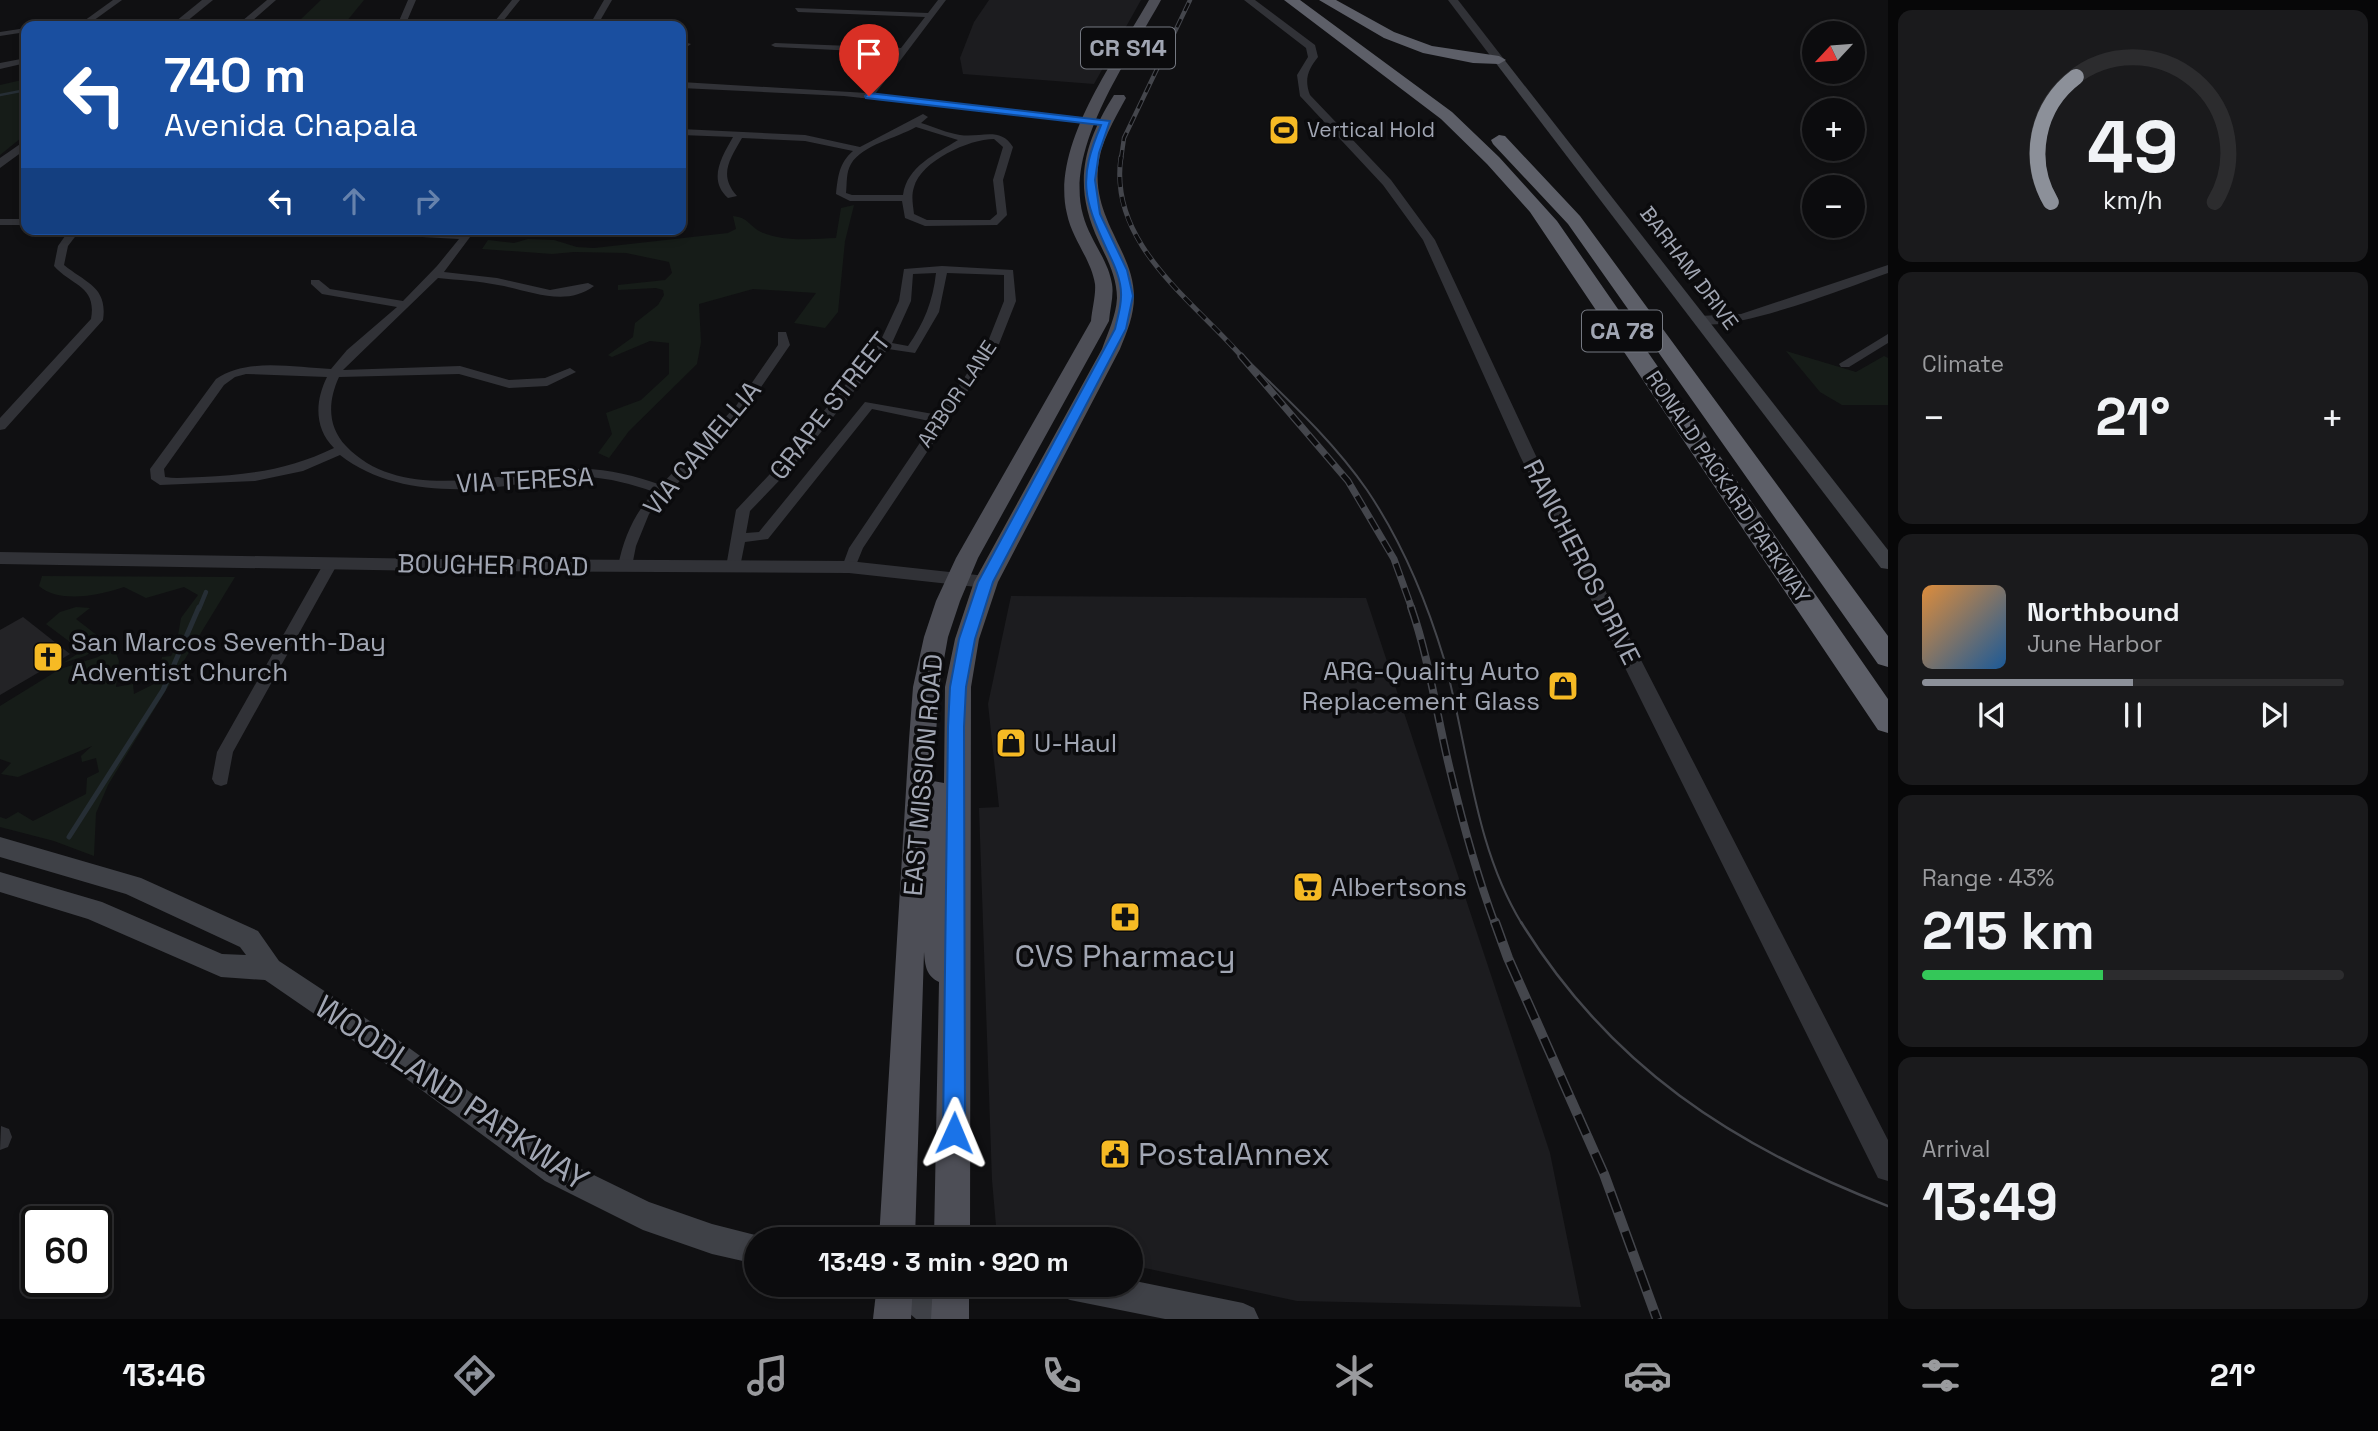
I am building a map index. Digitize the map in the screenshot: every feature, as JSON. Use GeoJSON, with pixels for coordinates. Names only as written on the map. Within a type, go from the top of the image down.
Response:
{"type":"FeatureCollection","features":[{"type":"Feature","properties":{"kind":"highway","name":"RONALD PACKARD PARKWAY"},"geometry":{"type":"LineString","coordinates":[[1291,0],[1440,110],[1478,145],[1550,225],[1888,722]]}},
{"type":"Feature","properties":{"kind":"highway","name":"RONALD PACKARD PARKWAY"},"geometry":{"type":"LineString","coordinates":[[1312,0],[1464,110],[1507,147],[1550,191],[1612,271],[1888,657]]}},
{"type":"Feature","properties":{"kind":"highway"},"geometry":{"type":"LineString","coordinates":[[1326,0],[1377,29],[1427,51],[1454,57],[1499,60]]}},
{"type":"Feature","properties":{"kind":"main road","name":"EAST MISSION ROAD"},"geometry":{"type":"LineString","coordinates":[[951,1227],[958,687],[967,639],[986,582],[1111,349],[1125,313],[1126,284],[1095,214],[1090,180],[1097,122],[1138,29],[1155,0]]}},
{"type":"Feature","properties":{"kind":"main road"},"geometry":{"type":"LineString","coordinates":[[1138,29],[1144,31],[1149,42]]}},
{"type":"Feature","properties":{"kind":"main road","name":"BARHAM DRIVE"},"geometry":{"type":"LineString","coordinates":[[1499,60],[1888,564]]}},
{"type":"Feature","properties":{"kind":"main road","name":"EAST MISSION ROAD"},"geometry":{"type":"LineString","coordinates":[[897,1227],[909,938],[926,687],[936,637],[957,579],[1100,321],[1104,288],[1101,274],[1075,216],[1071,195],[1073,156],[1126,86]]}},
{"type":"Feature","properties":{"kind":"main road"},"geometry":{"type":"LineString","coordinates":[[922,740],[934,775],[940,965],[946,971],[956,972]]}},
{"type":"Feature","properties":{"kind":"main road","name":"WOODLAND PARKWAY"},"geometry":{"type":"LineString","coordinates":[[0,847],[132,885],[249,939],[270,969],[384,1046],[555,1171],[643,1215],[712,1239],[744,1246]]}},
{"type":"Feature","properties":{"kind":"main road","name":"WOODLAND PARKWAY"},"geometry":{"type":"LineString","coordinates":[[0,882],[93,910],[221,965],[270,969]]}},
{"type":"Feature","properties":{"kind":"main road"},"geometry":{"type":"LineString","coordinates":[[892,1319],[895,1297]]}},
{"type":"Feature","properties":{"kind":"main road"},"geometry":{"type":"LineString","coordinates":[[914,1297],[942,1319]]}},
{"type":"Feature","properties":{"kind":"main road"},"geometry":{"type":"LineString","coordinates":[[950,1319],[951,1297]]}},
{"type":"Feature","properties":{"kind":"main road"},"geometry":{"type":"LineString","coordinates":[[1134,1297],[1243,1319]]}},
{"type":"Feature","properties":{"kind":"street"},"geometry":{"type":"LineString","coordinates":[[88,21],[118,0]]}},
{"type":"Feature","properties":{"kind":"street"},"geometry":{"type":"LineString","coordinates":[[182,21],[208,0]]}},
{"type":"Feature","properties":{"kind":"street"},"geometry":{"type":"LineString","coordinates":[[247,21],[272,0]]}},
{"type":"Feature","properties":{"kind":"street"},"geometry":{"type":"LineString","coordinates":[[403,21],[412,0]]}},
{"type":"Feature","properties":{"kind":"street"},"geometry":{"type":"LineString","coordinates":[[500,21],[516,0]]}},
{"type":"Feature","properties":{"kind":"street"},"geometry":{"type":"LineString","coordinates":[[596,21],[608,0]]}},
{"type":"Feature","properties":{"kind":"street"},"geometry":{"type":"LineString","coordinates":[[869,96],[942,0]]}},
{"type":"Feature","properties":{"kind":"street","name":"RANCHEROS DRIVE"},"geometry":{"type":"LineString","coordinates":[[1249,0],[1311,47],[1312,57],[1301,70],[1300,83],[1305,96],[1379,172],[1410,209],[1429,240],[1540,481],[1888,1168]]}},
{"type":"Feature","properties":{"kind":"street","name":"BARHAM DRIVE"},"geometry":{"type":"LineString","coordinates":[[1453,0],[1499,60]]}},
{"type":"Feature","properties":{"kind":"street"},"geometry":{"type":"LineString","coordinates":[[797,10],[932,15]]}},
{"type":"Feature","properties":{"kind":"street"},"geometry":{"type":"LineString","coordinates":[[0,34],[21,31]]}},
{"type":"Feature","properties":{"kind":"street"},"geometry":{"type":"LineString","coordinates":[[775,45],[904,51]]}},
{"type":"Feature","properties":{"kind":"street"},"geometry":{"type":"LineString","coordinates":[[0,66],[21,62]]}},
{"type":"Feature","properties":{"kind":"street"},"geometry":{"type":"LineString","coordinates":[[686,85],[869,96],[1097,122]]}},
{"type":"Feature","properties":{"kind":"street"},"geometry":{"type":"LineString","coordinates":[[905,198],[850,198],[841,194],[845,165],[862,150],[921,120],[931,103]]}},
{"type":"Feature","properties":{"kind":"street"},"geometry":{"type":"LineString","coordinates":[[915,124],[966,139]]}},
{"type":"Feature","properties":{"kind":"street"},"geometry":{"type":"LineString","coordinates":[[686,132],[805,138],[862,150]]}},
{"type":"Feature","properties":{"kind":"street"},"geometry":{"type":"LineString","coordinates":[[732,196],[723,190],[720,184],[726,159],[739,134]]}},
{"type":"Feature","properties":{"kind":"street"},"geometry":{"type":"LineString","coordinates":[[989,135],[1002,138],[1007,143],[997,179],[1002,215],[993,223],[925,223],[909,216],[905,198],[915,172],[966,139],[989,135]]}},
{"type":"Feature","properties":{"kind":"street"},"geometry":{"type":"LineString","coordinates":[[0,164],[21,147]]}},
{"type":"Feature","properties":{"kind":"street"},"geometry":{"type":"LineString","coordinates":[[0,222],[21,222]]}},
{"type":"Feature","properties":{"kind":"street"},"geometry":{"type":"LineString","coordinates":[[0,426],[97,320],[100,307],[94,290],[71,278],[59,266],[59,251],[70,235]]}},
{"type":"Feature","properties":{"kind":"street","name":"VIA TERESA"},"geometry":{"type":"LineString","coordinates":[[467,235],[437,275],[335,372],[323,402],[326,429],[341,450],[372,470],[394,477],[446,484],[479,485],[585,473],[624,477],[662,490]]}},
{"type":"Feature","properties":{"kind":"street"},"geometry":{"type":"LineString","coordinates":[[885,345],[911,350],[938,304],[942,269]]}},
{"type":"Feature","properties":{"kind":"street","name":"GRAPE STREET"},"geometry":{"type":"LineString","coordinates":[[733,567],[743,510],[791,460],[885,345],[905,301],[908,271],[942,269]]}},
{"type":"Feature","properties":{"kind":"street","name":"ARBOR LANE"},"geometry":{"type":"LineString","coordinates":[[849,567],[856,548],[940,419],[993,344],[1010,301],[1009,272],[942,269]]}},
{"type":"Feature","properties":{"kind":"street"},"geometry":{"type":"LineString","coordinates":[[1699,320],[1742,318],[1888,269]]}},
{"type":"Feature","properties":{"kind":"street"},"geometry":{"type":"LineString","coordinates":[[437,275],[496,281],[535,293],[555,295],[588,286]]}},
{"type":"Feature","properties":{"kind":"street"},"geometry":{"type":"LineString","coordinates":[[315,282],[326,292],[405,305]]}},
{"type":"Feature","properties":{"kind":"street","name":"VIA CAMELLIA"},"geometry":{"type":"LineString","coordinates":[[625,566],[629,546],[643,512],[740,409],[784,345],[782,334]]}},
{"type":"Feature","properties":{"kind":"street"},"geometry":{"type":"LineString","coordinates":[[1844,363],[1888,338]]}},
{"type":"Feature","properties":{"kind":"street"},"geometry":{"type":"LineString","coordinates":[[1875,346],[1888,352]]}},
{"type":"Feature","properties":{"kind":"street"},"geometry":{"type":"LineString","coordinates":[[341,450],[318,463],[252,480],[165,482],[158,479],[157,469],[223,378],[246,370],[356,374],[460,370],[509,384],[547,382],[570,372]]}},
{"type":"Feature","properties":{"kind":"street"},"geometry":{"type":"LineString","coordinates":[[738,538],[763,536],[869,405],[940,419]]}},
{"type":"Feature","properties":{"kind":"street","name":"BOUGHER ROAD"},"geometry":{"type":"LineString","coordinates":[[0,558],[849,567],[986,582]]}},
{"type":"Feature","properties":{"kind":"street"},"geometry":{"type":"LineString","coordinates":[[221,779],[225,752],[331,562]]}},
{"type":"Feature","properties":{"kind":"shaded area"},"geometry":{"type":"Polygon","coordinates":[[[321,0],[364,0],[347,21],[299,21],[321,0]]]}},
{"type":"Feature","properties":{"kind":"shaded area"},"geometry":{"type":"Polygon","coordinates":[[[989,0],[1141,0],[1094,84],[963,74],[960,58],[974,22],[989,0]]]}},
{"type":"Feature","properties":{"kind":"shaded area"},"geometry":{"type":"Polygon","coordinates":[[[21,80],[21,138],[0,155],[0,85],[21,80]]]}},
{"type":"Feature","properties":{"kind":"shaded area"},"geometry":{"type":"Polygon","coordinates":[[[854,205],[845,241],[838,312],[825,328],[794,323],[816,293],[753,289],[699,304],[701,342],[697,364],[629,431],[609,458],[598,453],[612,434],[606,413],[641,400],[669,374],[669,343],[650,341],[612,357],[608,355],[633,337],[635,323],[658,305],[664,295],[663,290],[656,288],[618,290],[618,285],[665,280],[672,273],[669,262],[626,253],[552,254],[482,249],[488,240],[514,243],[528,239],[554,240],[577,247],[594,248],[728,233],[736,229],[733,216],[745,220],[761,232],[779,237],[836,238],[841,208],[854,205]]]}},
{"type":"Feature","properties":{"kind":"shaded area"},"geometry":{"type":"Polygon","coordinates":[[[1786,351],[1856,372],[1884,356],[1888,358],[1888,405],[1842,405],[1820,392],[1786,351]]]}},
{"type":"Feature","properties":{"kind":"shaded area"},"geometry":{"type":"Polygon","coordinates":[[[42,576],[235,577],[108,785],[96,813],[94,856],[54,841],[0,827],[0,817],[6,819],[18,812],[33,821],[86,794],[87,778],[99,772],[96,758],[82,762],[81,756],[92,746],[18,777],[1,774],[11,763],[0,759],[0,706],[60,669],[98,657],[114,648],[119,661],[116,687],[133,684],[134,694],[156,683],[162,657],[171,656],[176,647],[181,618],[198,595],[184,587],[146,598],[124,587],[92,595],[58,595],[39,586],[42,576]]]}},
{"type":"Feature","properties":{"kind":"shaded area"},"geometry":{"type":"Polygon","coordinates":[[[1011,596],[1366,598],[1550,1153],[1581,1307],[1297,1301],[1143,1268],[1143,1227],[996,1227],[992,1180],[979,808],[999,807],[988,704],[1011,596]]]}},
{"type":"Feature","properties":{"kind":"shaded area"},"geometry":{"type":"Polygon","coordinates":[[[76,607],[90,608],[76,619],[107,643],[85,656],[63,663],[82,651],[46,624],[60,612],[76,607]]]}},
{"type":"Feature","properties":{"kind":"building","name":"San Marcos Seventh-Day Adventist Church"},"geometry":{"type":"Polygon","coordinates":[[[23,617],[70,654],[0,695],[0,630],[23,617]]]}},
{"type":"Feature","properties":{"kind":"waterway"},"geometry":{"type":"LineString","coordinates":[[0,95],[21,91]]}},
{"type":"Feature","properties":{"kind":"waterway"},"geometry":{"type":"LineString","coordinates":[[199,609],[206,592]]}},
{"type":"Feature","properties":{"kind":"waterway"},"geometry":{"type":"LineString","coordinates":[[69,837],[163,690],[199,607]]}},
{"type":"Feature","properties":{"kind":"tram line"},"geometry":{"type":"LineString","coordinates":[[1229,342],[1336,450],[1367,490],[1402,551],[1421,593],[1444,659],[1482,828],[1506,893],[1522,924]]}},
{"type":"Feature","properties":{"kind":"tram line"},"geometry":{"type":"LineString","coordinates":[[1521,922],[1556,973],[1594,1019],[1635,1059],[1679,1096],[1777,1157],[1888,1206]]}},
{"type":"Feature","properties":{"kind":"railway"},"geometry":{"type":"LineString","coordinates":[[1121,159],[1124,138],[1190,0]]}},
{"type":"Feature","properties":{"kind":"railway"},"geometry":{"type":"LineString","coordinates":[[1121,157],[1120,188],[1128,217],[1141,244],[1179,292],[1243,358]]}},
{"type":"Feature","properties":{"kind":"railway"},"geometry":{"type":"LineString","coordinates":[[1241,356],[1348,481],[1394,559],[1412,609]]}},
{"type":"Feature","properties":{"kind":"railway"},"geometry":{"type":"LineString","coordinates":[[1411,607],[1423,648],[1460,812],[1495,924]]}},
{"type":"Feature","properties":{"kind":"railway"},"geometry":{"type":"LineString","coordinates":[[1495,922],[1508,958],[1604,1174],[1657,1319]]}},
{"type":"Feature","properties":{"kind":"place","name":"Vertical Hold"},"geometry":{"type":"Point","coordinates":[1284,130]}},
{"type":"Feature","properties":{"kind":"place","name":"San Marcos Seventh-Day Adventist Church"},"geometry":{"type":"Point","coordinates":[48,657]}},
{"type":"Feature","properties":{"kind":"place","name":"ARG-Quality Auto Replacement Glass"},"geometry":{"type":"Point","coordinates":[1563,686]}},
{"type":"Feature","properties":{"kind":"place","name":"U-Haul"},"geometry":{"type":"Point","coordinates":[1011,743]}},
{"type":"Feature","properties":{"kind":"place","name":"Albertsons"},"geometry":{"type":"Point","coordinates":[1308,887]}},
{"type":"Feature","properties":{"kind":"place","name":"CVS Pharmacy"},"geometry":{"type":"Point","coordinates":[1125,917]}},
{"type":"Feature","properties":{"kind":"place","name":"PostalAnnex"},"geometry":{"type":"Point","coordinates":[1115,1154]}},
{"type":"Feature","properties":{"kind":"route"},"geometry":{"type":"LineString","coordinates":[[869,96],[1106,123],[1090,166],[1090,180],[1095,214],[1122,270],[1127,296],[1121,329],[986,582],[967,639],[958,687],[956,727],[954,1133]]}}]}
